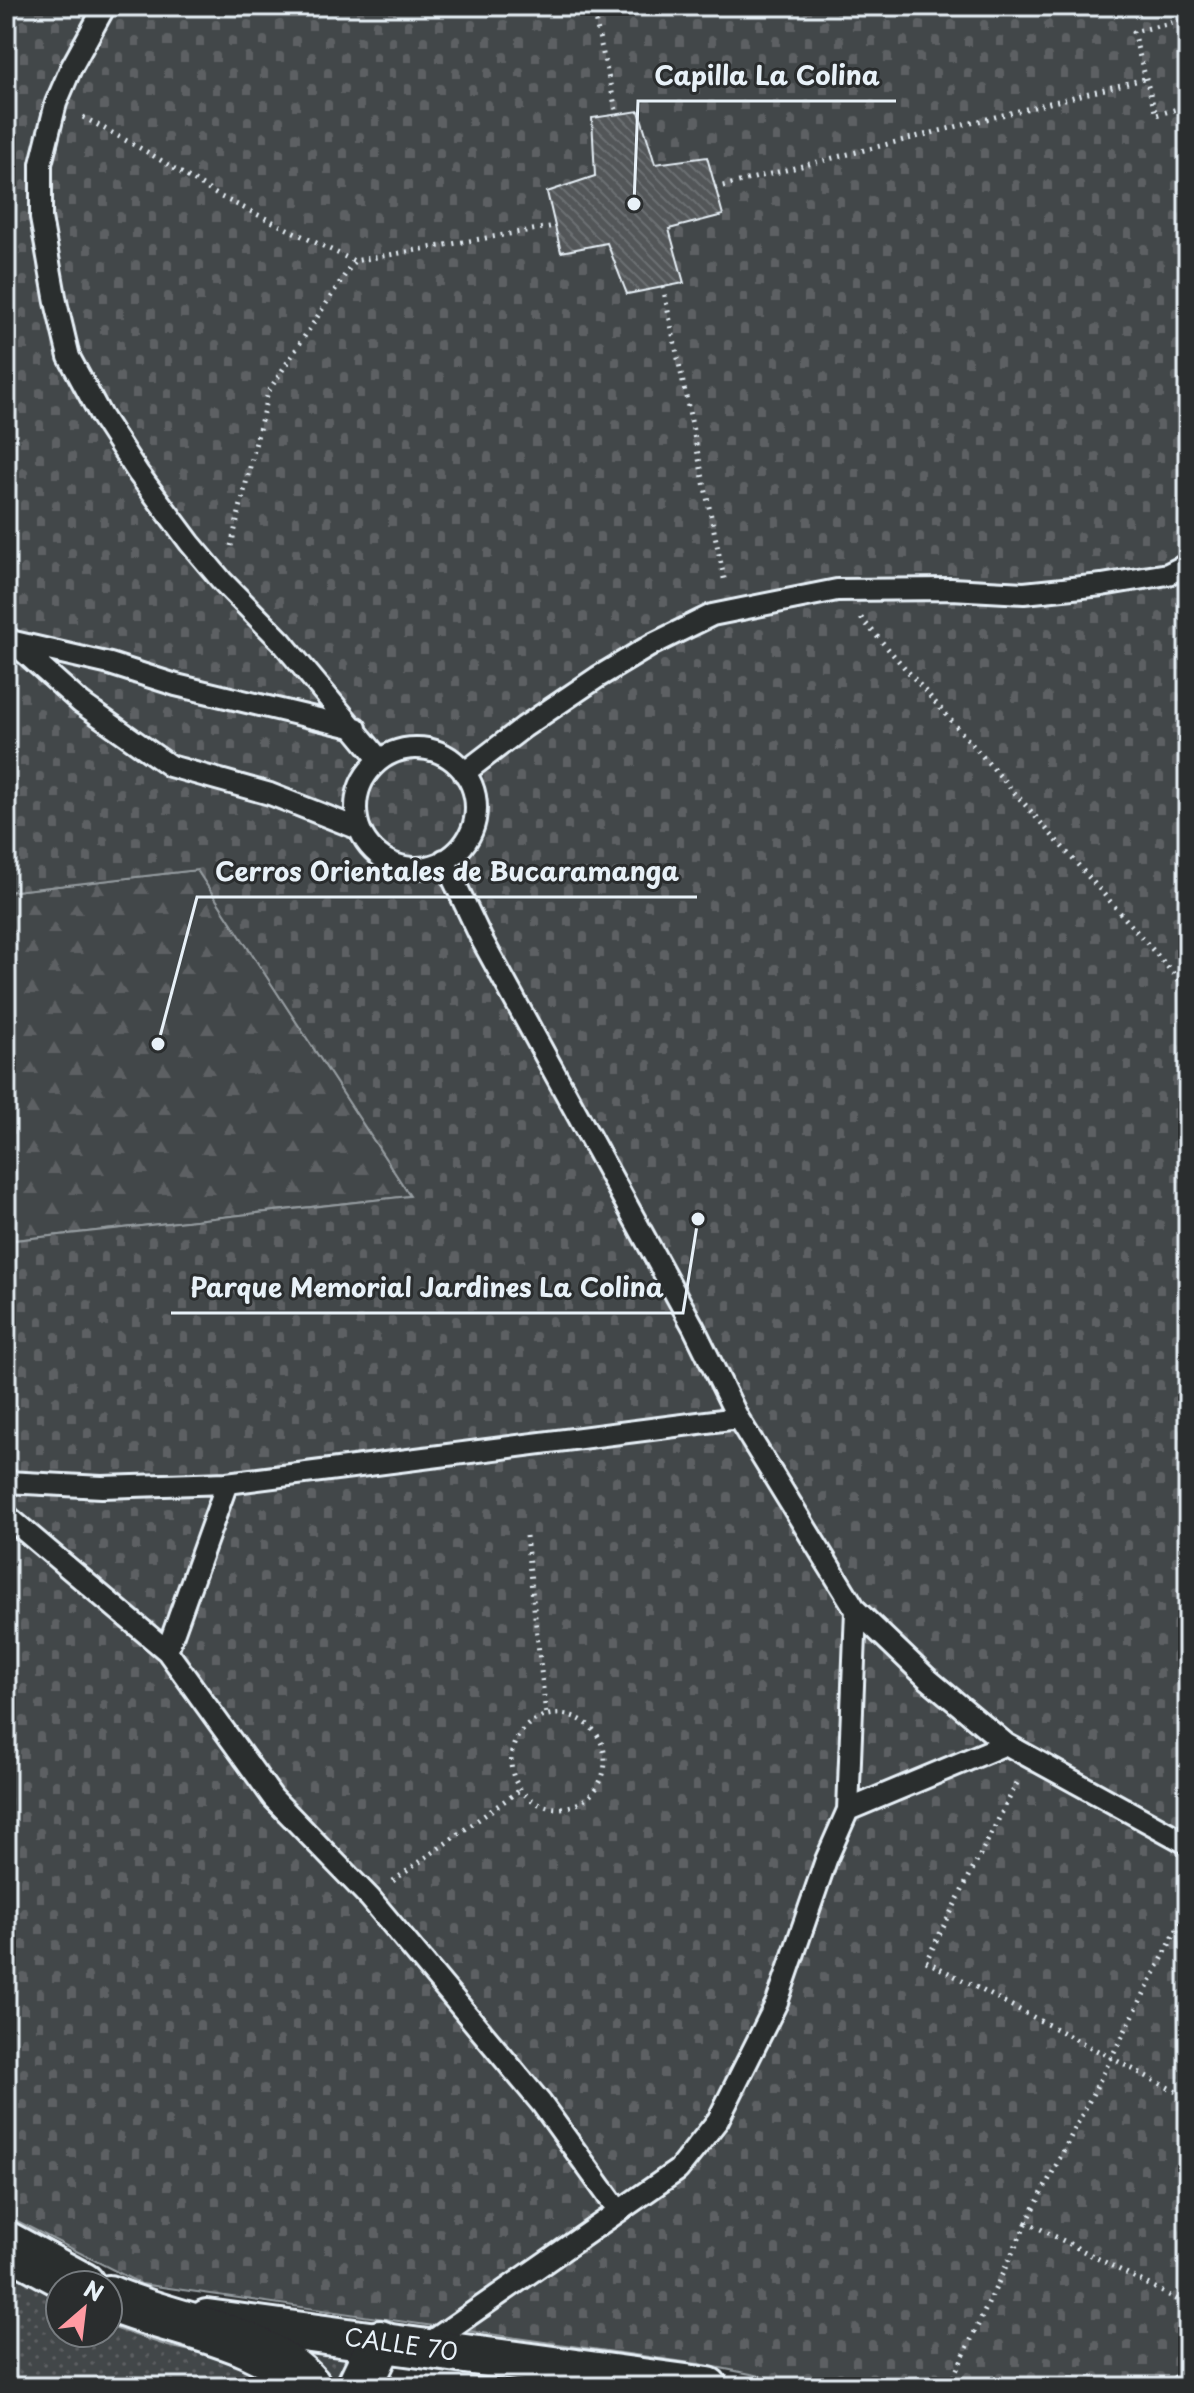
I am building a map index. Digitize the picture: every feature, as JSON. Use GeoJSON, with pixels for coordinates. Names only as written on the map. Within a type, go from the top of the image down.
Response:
{"type":"FeatureCollection","features":[{"type":"Feature","properties":{"kind":"street"},"geometry":{"type":"LineString","coordinates":[[6,2244],[52,2269]]}},
{"type":"Feature","properties":{"kind":"street","name":"CALLE 70"},"geometry":{"type":"LineString","coordinates":[[124,2304],[401,2346],[708,2387]]}},
{"type":"Feature","properties":{"kind":"street","name":"CALLE 70"},"geometry":{"type":"LineString","coordinates":[[124,2304],[247,2345],[297,2373],[309,2387]]}},
{"type":"Feature","properties":{"kind":"street"},"geometry":{"type":"LineString","coordinates":[[247,2345],[290,2387]]}},
{"type":"Feature","properties":{"kind":"street"},"geometry":{"type":"LineString","coordinates":[[359,2387],[401,2346]]}},
{"type":"Feature","properties":{"kind":"lane"},"geometry":{"type":"LineString","coordinates":[[105,6],[56,103],[41,164],[41,218],[69,357],[101,416],[138,473],[190,543],[222,581],[281,641],[380,760]]}},
{"type":"Feature","properties":{"kind":"lane"},"geometry":{"type":"LineString","coordinates":[[464,773],[524,727],[598,677],[653,644],[712,615],[837,590],[951,589],[1024,593],[1102,585],[1168,574],[1188,564]]}},
{"type":"Feature","properties":{"kind":"lane"},"geometry":{"type":"LineString","coordinates":[[7,639],[110,664],[176,685],[356,728]]}},
{"type":"Feature","properties":{"kind":"lane"},"geometry":{"type":"LineString","coordinates":[[7,639],[81,703],[170,766],[270,794],[359,829]]}},
{"type":"Feature","properties":{"kind":"lane"},"geometry":{"type":"LineString","coordinates":[[415,748],[434,750],[451,759],[464,773],[473,788],[476,804],[474,822],[458,851],[444,860],[416,868],[402,866],[376,853],[359,829],[358,791],[362,779],[380,760],[397,751],[415,748]]}},
{"type":"Feature","properties":{"kind":"lane"},"geometry":{"type":"LineString","coordinates":[[444,860],[482,940],[694,1328],[738,1418],[856,1610],[928,1679],[1006,1744],[1188,1844]]}},
{"type":"Feature","properties":{"kind":"lane"},"geometry":{"type":"LineString","coordinates":[[6,1482],[102,1487],[227,1483],[738,1418]]}},
{"type":"Feature","properties":{"kind":"lane"},"geometry":{"type":"LineString","coordinates":[[167,1651],[227,1483]]}},
{"type":"Feature","properties":{"kind":"lane"},"geometry":{"type":"LineString","coordinates":[[6,1515],[167,1651],[273,1798],[370,1898],[541,2103],[618,2210]]}},
{"type":"Feature","properties":{"kind":"lane"},"geometry":{"type":"LineString","coordinates":[[401,2346],[678,2170],[718,2120],[777,2002],[826,1860],[848,1810],[856,1610]]}},
{"type":"Feature","properties":{"kind":"lane"},"geometry":{"type":"LineString","coordinates":[[848,1810],[1006,1744]]}},
{"type":"Feature","properties":{"kind":"lane"},"geometry":{"type":"LineString","coordinates":[[1180,2387],[1188,2379]]}},
{"type":"Feature","properties":{"kind":"path"},"geometry":{"type":"LineString","coordinates":[[592,6],[617,114]]}},
{"type":"Feature","properties":{"kind":"path"},"geometry":{"type":"LineString","coordinates":[[1188,19],[1133,32],[1156,115],[1188,106]]}},
{"type":"Feature","properties":{"kind":"path"},"geometry":{"type":"LineString","coordinates":[[715,188],[1144,79]]}},
{"type":"Feature","properties":{"kind":"path"},"geometry":{"type":"LineString","coordinates":[[56,103],[149,153],[219,196],[354,261],[555,226]]}},
{"type":"Feature","properties":{"kind":"path"},"geometry":{"type":"LineString","coordinates":[[222,581],[268,392],[354,261]]}},
{"type":"Feature","properties":{"kind":"path"},"geometry":{"type":"LineString","coordinates":[[663,287],[731,611]]}},
{"type":"Feature","properties":{"kind":"path"},"geometry":{"type":"LineString","coordinates":[[837,590],[1188,990]]}},
{"type":"Feature","properties":{"kind":"path"},"geometry":{"type":"LineString","coordinates":[[526,1536],[546,1715]]}},
{"type":"Feature","properties":{"kind":"path"},"geometry":{"type":"LineString","coordinates":[[546,1715],[576,1717],[589,1725],[599,1737],[605,1750],[606,1765],[595,1792],[569,1808],[553,1809],[537,1804],[521,1789],[514,1780],[512,1748],[519,1733],[532,1722],[546,1715]]}},
{"type":"Feature","properties":{"kind":"path"},"geometry":{"type":"LineString","coordinates":[[1030,1757],[926,1961],[1188,2098]]}},
{"type":"Feature","properties":{"kind":"path"},"geometry":{"type":"LineString","coordinates":[[370,1898],[521,1789]]}},
{"type":"Feature","properties":{"kind":"path"},"geometry":{"type":"LineString","coordinates":[[950,2384],[1027,2222],[1188,1908]]}},
{"type":"Feature","properties":{"kind":"path"},"geometry":{"type":"LineString","coordinates":[[1027,2222],[1188,2305]]}},
{"type":"Feature","properties":{"kind":"green space"},"geometry":{"type":"Polygon","coordinates":[[[6,6],[1188,6],[1188,2387],[817,2387],[705,2365],[141,2284],[124,2275],[124,2269],[111,2269],[17,2221],[6,2212],[6,1241],[410,1196],[197,870],[6,892],[6,6]]]}},
{"type":"Feature","properties":{"kind":"green space"},"geometry":{"type":"Polygon","coordinates":[[[197,870],[410,1196],[6,1241],[6,892],[197,870]]]}},
{"type":"Feature","properties":{"kind":"green space"},"geometry":{"type":"Polygon","coordinates":[[[6,2267],[44,2290],[44,2349],[124,2349],[124,2331],[168,2346],[232,2360],[261,2380],[265,2387],[6,2387],[6,2267]]]}},
{"type":"Feature","properties":{"kind":"green space"},"geometry":{"type":"Polygon","coordinates":[[[285,2343],[353,2351],[339,2387],[314,2362],[285,2343]]]}},
{"type":"Feature","properties":{"kind":"building"},"geometry":{"type":"Polygon","coordinates":[[[639,111],[655,164],[707,157],[723,215],[669,229],[684,283],[627,294],[607,243],[561,252],[547,192],[595,176],[592,118],[639,111]]]}},
{"type":"Feature","properties":{"kind":"place","name":"Capilla La Colina"},"geometry":{"type":"Point","coordinates":[634,204]}},
{"type":"Feature","properties":{"kind":"place","name":"Cerros Orientales de Bucaramanga"},"geometry":{"type":"Point","coordinates":[158,1044]}},
{"type":"Feature","properties":{"kind":"place","name":"Parque Memorial Jardines La Colina"},"geometry":{"type":"Point","coordinates":[698,1219]}}]}
